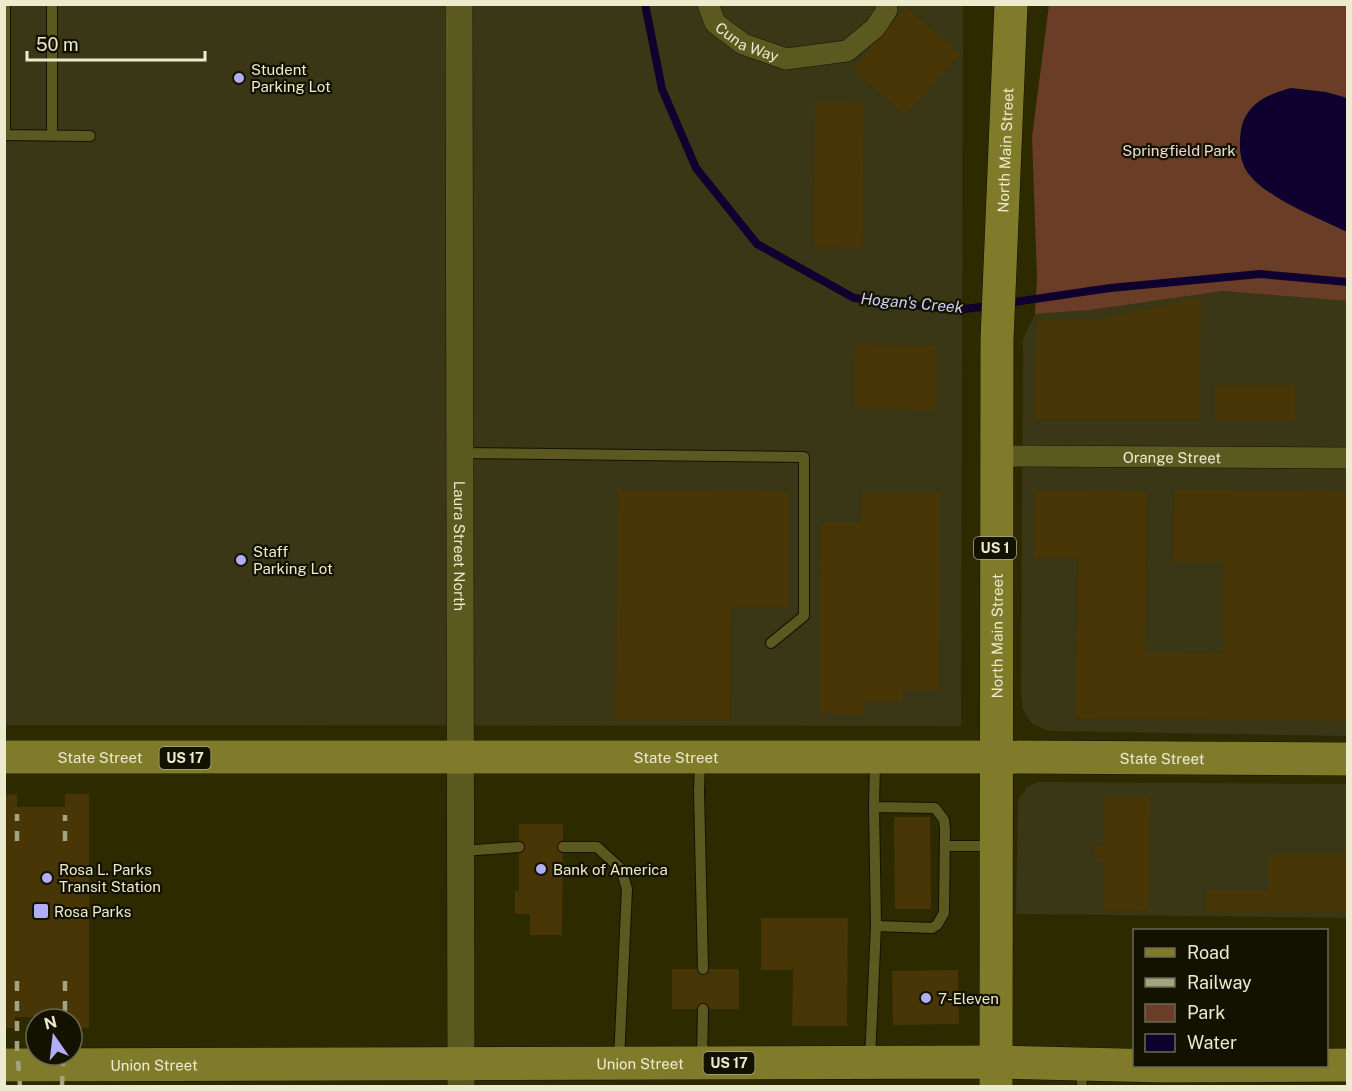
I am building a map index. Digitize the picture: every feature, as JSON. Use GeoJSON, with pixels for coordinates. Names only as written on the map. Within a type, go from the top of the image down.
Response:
{"type":"FeatureCollection","features":[{"type":"Feature","properties":{"kind":"main road","name":"North Main Street"},"geometry":{"type":"LineString","coordinates":[[996,1074],[997,340],[1011,4]]}},
{"type":"Feature","properties":{"kind":"main road","name":"State Street"},"geometry":{"type":"LineString","coordinates":[[4,757],[1347,759]]}},
{"type":"Feature","properties":{"kind":"main road","name":"Union Street"},"geometry":{"type":"LineString","coordinates":[[4,1065],[45,1076],[461,1075],[619,1063],[870,1063],[996,1074],[1082,1076],[1286,1067]]}},
{"type":"Feature","properties":{"kind":"main road","name":"Union Street"},"geometry":{"type":"LineString","coordinates":[[1328,1066],[1347,1065]]}},
{"type":"Feature","properties":{"kind":"street","name":"Laura Street North"},"geometry":{"type":"LineString","coordinates":[[459,4],[461,1075]]}},
{"type":"Feature","properties":{"kind":"street","name":"Cuna Way"},"geometry":{"type":"LineString","coordinates":[[708,4],[715,23],[743,44],[786,59],[847,51],[875,28],[887,10],[886,4]]}},
{"type":"Feature","properties":{"kind":"street","name":"Orange Street"},"geometry":{"type":"LineString","coordinates":[[996,456],[1347,458]]}},
{"type":"Feature","properties":{"kind":"lane"},"geometry":{"type":"LineString","coordinates":[[5,4],[5,135],[90,136]]}},
{"type":"Feature","properties":{"kind":"lane"},"geometry":{"type":"LineString","coordinates":[[51,4],[52,136]]}},
{"type":"Feature","properties":{"kind":"lane"},"geometry":{"type":"LineString","coordinates":[[460,453],[804,457],[804,616],[771,643]]}},
{"type":"Feature","properties":{"kind":"lane"},"geometry":{"type":"LineString","coordinates":[[700,758],[703,969]]}},
{"type":"Feature","properties":{"kind":"lane"},"geometry":{"type":"LineString","coordinates":[[870,1063],[876,926],[875,758]]}},
{"type":"Feature","properties":{"kind":"lane"},"geometry":{"type":"LineString","coordinates":[[874,807],[935,808],[944,819],[945,846],[944,913],[937,925],[932,928],[876,926]]}},
{"type":"Feature","properties":{"kind":"lane"},"geometry":{"type":"LineString","coordinates":[[945,846],[996,846]]}},
{"type":"Feature","properties":{"kind":"lane"},"geometry":{"type":"LineString","coordinates":[[461,851],[519,847]]}},
{"type":"Feature","properties":{"kind":"lane"},"geometry":{"type":"LineString","coordinates":[[563,847],[597,847],[621,869],[627,889],[619,1063]]}},
{"type":"Feature","properties":{"kind":"lane"},"geometry":{"type":"LineString","coordinates":[[702,1063],[703,1009]]}},
{"type":"Feature","properties":{"kind":"shaded area"},"geometry":{"type":"Polygon","coordinates":[[[5,5],[963,5],[961,726],[5,725],[5,5]]]}},
{"type":"Feature","properties":{"kind":"shaded area"},"geometry":{"type":"Polygon","coordinates":[[[1223,291],[1347,301],[1347,736],[1049,731],[1032,724],[1023,709],[1021,693],[1023,339],[1035,314],[1090,310],[1223,291]]]}},
{"type":"Feature","properties":{"kind":"shaded area"},"geometry":{"type":"Polygon","coordinates":[[[1038,782],[1347,784],[1347,918],[1016,914],[1018,800],[1027,787],[1038,782]]]}},
{"type":"Feature","properties":{"kind":"green space","name":"Springfield Park"},"geometry":{"type":"Polygon","coordinates":[[[1049,5],[1347,5],[1347,301],[1223,291],[1090,310],[1035,314],[1037,276],[1032,137],[1049,5]]]}},
{"type":"Feature","properties":{"kind":"water"},"geometry":{"type":"Polygon","coordinates":[[[1291,88],[1326,92],[1347,98],[1347,232],[1277,198],[1254,180],[1242,161],[1240,135],[1248,113],[1260,101],[1291,88]]]}},
{"type":"Feature","properties":{"kind":"building"},"geometry":{"type":"Polygon","coordinates":[[[906,7],[960,54],[905,115],[852,69],[906,7]]]}},
{"type":"Feature","properties":{"kind":"building"},"geometry":{"type":"Polygon","coordinates":[[[815,102],[864,103],[862,248],[813,247],[815,102]]]}},
{"type":"Feature","properties":{"kind":"building"},"geometry":{"type":"Polygon","coordinates":[[[1201,298],[1200,419],[1034,419],[1037,319],[1093,320],[1201,298]]]}},
{"type":"Feature","properties":{"kind":"building"},"geometry":{"type":"Polygon","coordinates":[[[855,344],[937,346],[936,410],[854,408],[855,344]]]}},
{"type":"Feature","properties":{"kind":"building"},"geometry":{"type":"Polygon","coordinates":[[[1215,385],[1295,385],[1295,420],[1215,420],[1215,385]]]}},
{"type":"Feature","properties":{"kind":"building"},"geometry":{"type":"Polygon","coordinates":[[[1174,490],[1348,492],[1348,721],[1076,718],[1078,558],[1034,558],[1035,491],[1147,492],[1145,652],[1223,653],[1224,562],[1173,562],[1174,490]]]}},
{"type":"Feature","properties":{"kind":"building"},"geometry":{"type":"Polygon","coordinates":[[[618,491],[789,492],[788,607],[731,607],[730,721],[616,720],[618,491]]]}},
{"type":"Feature","properties":{"kind":"building"},"geometry":{"type":"Polygon","coordinates":[[[862,492],[940,492],[939,690],[902,690],[902,702],[864,702],[864,714],[820,713],[821,523],[861,523],[862,492]]]}},
{"type":"Feature","properties":{"kind":"building","name":"Rosa L. Parks Transit Station"},"geometry":{"type":"Polygon","coordinates":[[[17,794],[17,807],[65,807],[65,794],[89,794],[89,1028],[84,1028],[84,1007],[24,1007],[24,1017],[15,1017],[16,1028],[4,1028],[4,795],[17,794]]]}},
{"type":"Feature","properties":{"kind":"building"},"geometry":{"type":"Polygon","coordinates":[[[1104,796],[1150,796],[1149,910],[1104,911],[1104,861],[1095,861],[1095,845],[1104,845],[1104,796]]]}},
{"type":"Feature","properties":{"kind":"building"},"geometry":{"type":"Polygon","coordinates":[[[894,817],[930,817],[931,909],[895,909],[894,817]]]}},
{"type":"Feature","properties":{"kind":"building","name":"Bank of America"},"geometry":{"type":"Polygon","coordinates":[[[519,824],[563,824],[562,935],[530,935],[530,914],[515,914],[515,891],[519,891],[519,824]]]}},
{"type":"Feature","properties":{"kind":"building"},"geometry":{"type":"Polygon","coordinates":[[[1269,854],[1348,854],[1348,912],[1206,913],[1206,891],[1269,891],[1269,854]]]}},
{"type":"Feature","properties":{"kind":"building"},"geometry":{"type":"Polygon","coordinates":[[[761,918],[848,918],[847,1026],[792,1026],[793,970],[761,970],[761,918]]]}},
{"type":"Feature","properties":{"kind":"building"},"geometry":{"type":"Polygon","coordinates":[[[672,969],[739,969],[739,1009],[672,1009],[672,969]]]}},
{"type":"Feature","properties":{"kind":"building","name":"7-Eleven"},"geometry":{"type":"Polygon","coordinates":[[[958,970],[959,1024],[893,1025],[892,971],[958,970]]]}},
{"type":"Feature","properties":{"kind":"waterway","name":"Hogan's Creek"},"geometry":{"type":"LineString","coordinates":[[645,4],[662,89],[696,168],[757,244],[854,298],[956,310],[989,306]]}},
{"type":"Feature","properties":{"kind":"waterway","name":"Hogan's Creek"},"geometry":{"type":"LineString","coordinates":[[1007,303],[1110,288],[1260,274],[1348,282]]}},
{"type":"Feature","properties":{"kind":"railway"},"geometry":{"type":"LineString","coordinates":[[17,814],[17,841]]}},
{"type":"Feature","properties":{"kind":"railway"},"geometry":{"type":"LineString","coordinates":[[65,815],[65,841]]}},
{"type":"Feature","properties":{"kind":"railway"},"geometry":{"type":"LineString","coordinates":[[17,981],[17,1048],[20,1086]]}},
{"type":"Feature","properties":{"kind":"railway"},"geometry":{"type":"LineString","coordinates":[[65,981],[65,1007]]}},
{"type":"Feature","properties":{"kind":"railway"},"geometry":{"type":"LineString","coordinates":[[62,1086],[63,1067]]}},
{"type":"Feature","properties":{"kind":"place","name":"Student Parking Lot"},"geometry":{"type":"Point","coordinates":[239,78]}},
{"type":"Feature","properties":{"kind":"place","name":"Staff Parking Lot"},"geometry":{"type":"Point","coordinates":[241,560]}},
{"type":"Feature","properties":{"kind":"place","name":"Bank of America"},"geometry":{"type":"Point","coordinates":[541,869]}},
{"type":"Feature","properties":{"kind":"place","name":"Rosa L. Parks Transit Station"},"geometry":{"type":"Point","coordinates":[47,878]}},
{"type":"Feature","properties":{"kind":"place","name":"Rosa Parks"},"geometry":{"type":"Point","coordinates":[41,911]}},
{"type":"Feature","properties":{"kind":"place","name":"7-Eleven"},"geometry":{"type":"Point","coordinates":[926,998]}}]}
